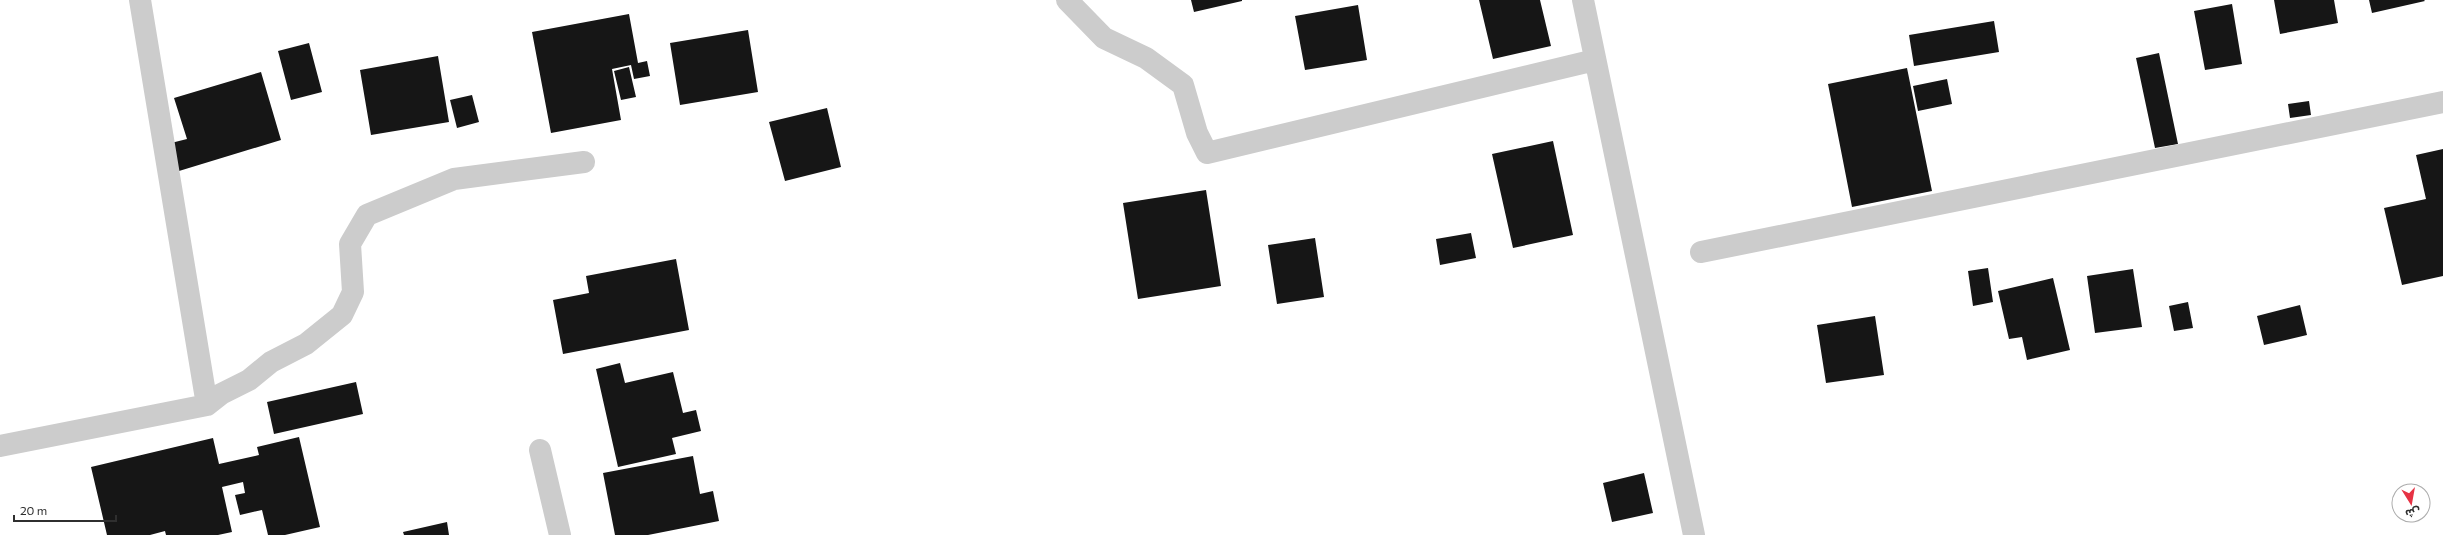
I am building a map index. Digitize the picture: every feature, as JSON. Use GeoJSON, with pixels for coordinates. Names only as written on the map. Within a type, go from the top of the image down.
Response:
{"type":"FeatureCollection","features":[{"type":"Feature","properties":{"kind":"street"},"geometry":{"type":"LineString","coordinates":[[140,0],[207,405]]}},
{"type":"Feature","properties":{"kind":"street"},"geometry":{"type":"LineString","coordinates":[[1067,0],[1104,38],[1146,58],[1183,85],[1197,133],[1207,153],[1595,60]]}},
{"type":"Feature","properties":{"kind":"street"},"geometry":{"type":"LineString","coordinates":[[1583,0],[1694,535]]}},
{"type":"Feature","properties":{"kind":"street"},"geometry":{"type":"LineString","coordinates":[[1701,252],[2443,102]]}},
{"type":"Feature","properties":{"kind":"street"},"geometry":{"type":"LineString","coordinates":[[0,446],[207,405],[249,380],[271,362],[306,344],[342,315],[353,292],[350,244],[367,215],[454,180],[584,162]]}},
{"type":"Feature","properties":{"kind":"street"},"geometry":{"type":"LineString","coordinates":[[540,450],[560,535]]}},
{"type":"Feature","properties":{"kind":"building"},"geometry":{"type":"Polygon","coordinates":[[[1191,0],[1242,0],[1242,1],[1194,12],[1191,0]]]}},
{"type":"Feature","properties":{"kind":"building"},"geometry":{"type":"Polygon","coordinates":[[[1479,0],[1540,0],[1551,46],[1493,59],[1479,0]]]}},
{"type":"Feature","properties":{"kind":"building"},"geometry":{"type":"Polygon","coordinates":[[[2274,0],[2334,0],[2338,23],[2280,34],[2274,0]]]}},
{"type":"Feature","properties":{"kind":"building"},"geometry":{"type":"Polygon","coordinates":[[[2369,0],[2424,0],[2425,1],[2372,13],[2369,0]]]}},
{"type":"Feature","properties":{"kind":"building"},"geometry":{"type":"Polygon","coordinates":[[[2232,4],[2242,64],[2205,70],[2194,11],[2232,4]]]}},
{"type":"Feature","properties":{"kind":"building"},"geometry":{"type":"Polygon","coordinates":[[[1358,5],[1367,60],[1305,70],[1295,16],[1358,5]]]}},
{"type":"Feature","properties":{"kind":"building"},"geometry":{"type":"Polygon","coordinates":[[[629,14],[638,63],[647,61],[650,76],[634,79],[631,65],[612,69],[621,120],[551,133],[532,32],[629,14]]]}},
{"type":"Feature","properties":{"kind":"building"},"geometry":{"type":"Polygon","coordinates":[[[1994,21],[1999,52],[1914,66],[1909,35],[1994,21]]]}},
{"type":"Feature","properties":{"kind":"building"},"geometry":{"type":"Polygon","coordinates":[[[748,30],[758,92],[680,105],[670,43],[748,30]]]}},
{"type":"Feature","properties":{"kind":"building"},"geometry":{"type":"Polygon","coordinates":[[[309,43],[322,92],[291,100],[278,51],[309,43]]]}},
{"type":"Feature","properties":{"kind":"building"},"geometry":{"type":"Polygon","coordinates":[[[2159,53],[2178,144],[2155,148],[2136,58],[2159,53]]]}},
{"type":"Feature","properties":{"kind":"building"},"geometry":{"type":"Polygon","coordinates":[[[438,56],[449,122],[371,135],[360,70],[438,56]]]}},
{"type":"Feature","properties":{"kind":"building"},"geometry":{"type":"Polygon","coordinates":[[[629,67],[636,97],[621,100],[614,71],[629,67]]]}},
{"type":"Feature","properties":{"kind":"building"},"geometry":{"type":"Polygon","coordinates":[[[1907,68],[1932,191],[1852,207],[1828,84],[1907,68]]]}},
{"type":"Feature","properties":{"kind":"building"},"geometry":{"type":"Polygon","coordinates":[[[261,72],[281,140],[179,171],[171,143],[187,139],[174,98],[261,72]]]}},
{"type":"Feature","properties":{"kind":"building"},"geometry":{"type":"Polygon","coordinates":[[[1947,79],[1952,104],[1918,111],[1913,86],[1947,79]]]}},
{"type":"Feature","properties":{"kind":"building"},"geometry":{"type":"Polygon","coordinates":[[[472,95],[479,122],[457,128],[450,100],[472,95]]]}},
{"type":"Feature","properties":{"kind":"building"},"geometry":{"type":"Polygon","coordinates":[[[2309,101],[2311,115],[2290,118],[2288,104],[2309,101]]]}},
{"type":"Feature","properties":{"kind":"building"},"geometry":{"type":"Polygon","coordinates":[[[827,108],[841,167],[785,181],[769,122],[827,108]]]}},
{"type":"Feature","properties":{"kind":"building"},"geometry":{"type":"Polygon","coordinates":[[[1553,141],[1573,235],[1513,248],[1492,154],[1553,141]]]}},
{"type":"Feature","properties":{"kind":"building"},"geometry":{"type":"Polygon","coordinates":[[[2443,149],[2443,276],[2402,285],[2384,208],[2426,199],[2416,155],[2443,149]]]}},
{"type":"Feature","properties":{"kind":"building"},"geometry":{"type":"Polygon","coordinates":[[[1206,190],[1221,286],[1138,299],[1123,203],[1206,190]]]}},
{"type":"Feature","properties":{"kind":"building"},"geometry":{"type":"Polygon","coordinates":[[[1471,233],[1476,258],[1440,265],[1436,239],[1471,233]]]}},
{"type":"Feature","properties":{"kind":"building"},"geometry":{"type":"Polygon","coordinates":[[[1315,238],[1324,297],[1277,304],[1268,245],[1315,238]]]}},
{"type":"Feature","properties":{"kind":"building"},"geometry":{"type":"Polygon","coordinates":[[[676,259],[689,330],[563,354],[553,300],[589,293],[586,276],[676,259]]]}},
{"type":"Feature","properties":{"kind":"building"},"geometry":{"type":"Polygon","coordinates":[[[1988,268],[1993,302],[1973,306],[1968,271],[1988,268]]]}},
{"type":"Feature","properties":{"kind":"building"},"geometry":{"type":"Polygon","coordinates":[[[2133,269],[2142,327],[2095,333],[2087,276],[2133,269]]]}},
{"type":"Feature","properties":{"kind":"building"},"geometry":{"type":"Polygon","coordinates":[[[2053,278],[2070,350],[2027,360],[2022,337],[2009,339],[1998,291],[2053,278]]]}},
{"type":"Feature","properties":{"kind":"building"},"geometry":{"type":"Polygon","coordinates":[[[2188,302],[2193,328],[2174,331],[2169,306],[2188,302]]]}},
{"type":"Feature","properties":{"kind":"building"},"geometry":{"type":"Polygon","coordinates":[[[2300,305],[2307,335],[2264,345],[2257,316],[2300,305]]]}},
{"type":"Feature","properties":{"kind":"building"},"geometry":{"type":"Polygon","coordinates":[[[1875,316],[1884,375],[1826,383],[1817,325],[1875,316]]]}},
{"type":"Feature","properties":{"kind":"building"},"geometry":{"type":"Polygon","coordinates":[[[620,363],[625,383],[673,372],[683,413],[696,410],[701,431],[672,438],[676,454],[618,467],[596,369],[620,363]]]}},
{"type":"Feature","properties":{"kind":"building"},"geometry":{"type":"Polygon","coordinates":[[[356,382],[363,414],[274,434],[267,402],[356,382]]]}},
{"type":"Feature","properties":{"kind":"building"},"geometry":{"type":"Polygon","coordinates":[[[299,437],[320,527],[285,535],[268,535],[262,510],[240,515],[235,495],[245,493],[243,482],[222,487],[232,532],[218,535],[166,535],[165,531],[150,535],[107,535],[91,467],[213,438],[219,464],[259,455],[257,447],[299,437]]]}},
{"type":"Feature","properties":{"kind":"building"},"geometry":{"type":"Polygon","coordinates":[[[693,456],[700,494],[713,491],[719,521],[648,535],[615,535],[603,473],[693,456]]]}},
{"type":"Feature","properties":{"kind":"building"},"geometry":{"type":"Polygon","coordinates":[[[1644,473],[1653,513],[1612,522],[1603,483],[1644,473]]]}},
{"type":"Feature","properties":{"kind":"building"},"geometry":{"type":"Polygon","coordinates":[[[447,522],[449,535],[404,535],[403,532],[447,522]]]}}]}
